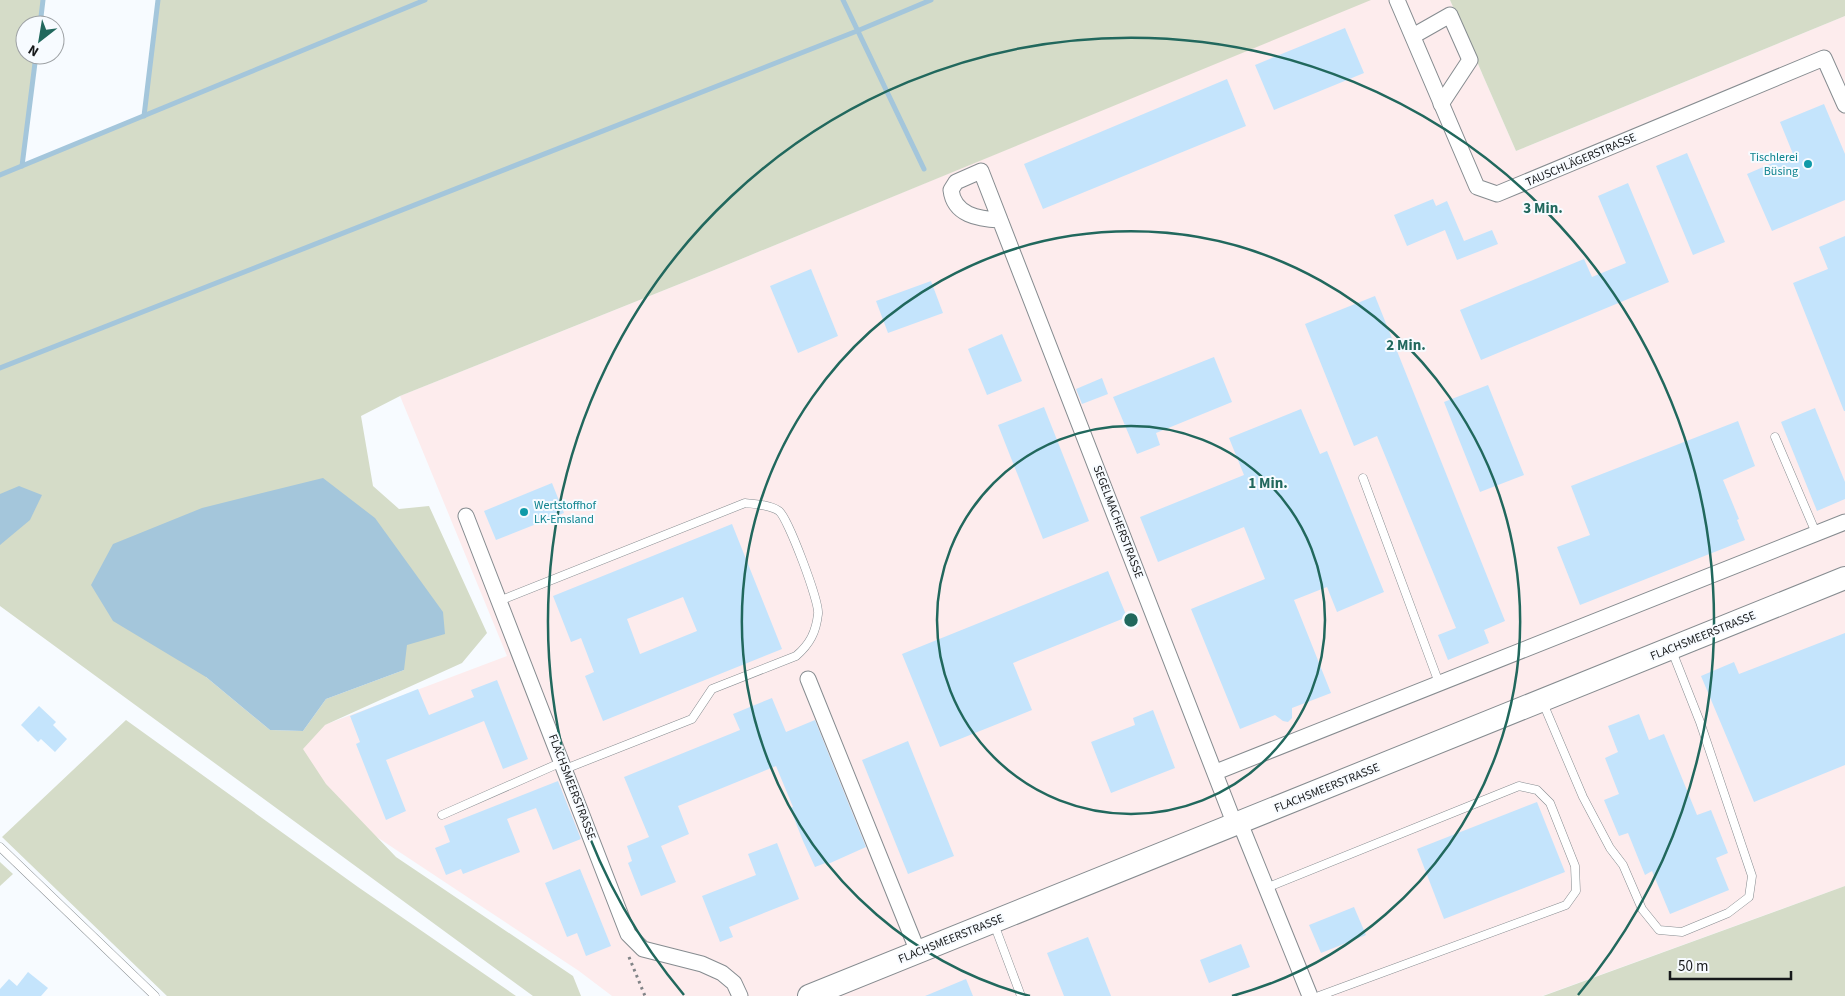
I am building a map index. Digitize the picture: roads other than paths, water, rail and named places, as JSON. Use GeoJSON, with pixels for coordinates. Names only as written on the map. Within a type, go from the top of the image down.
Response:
{"type":"FeatureCollection","features":[{"type":"Feature","properties":{"kind":"street","name":"TAUSCHLÄGERSTRASSE"},"geometry":{"type":"LineString","coordinates":[[1397,0],[1477,187],[1497,194],[1824,58],[1845,105]]}},
{"type":"Feature","properties":{"kind":"street"},"geometry":{"type":"LineString","coordinates":[[1413,36],[1450,15],[1470,60],[1442,104]]}},
{"type":"Feature","properties":{"kind":"street","name":"SEGELMACHERSTRASSE"},"geometry":{"type":"LineString","coordinates":[[1000,220],[1216,772],[1310,996]]}},
{"type":"Feature","properties":{"kind":"street","name":"FLACHSMEERSTRASSE"},"geometry":{"type":"LineString","coordinates":[[466,516],[628,934],[643,949],[702,964],[722,973],[734,983],[740,996]]}},
{"type":"Feature","properties":{"kind":"street"},"geometry":{"type":"LineString","coordinates":[[1216,772],[1845,522]]}},
{"type":"Feature","properties":{"kind":"street","name":"FLACHSMEERSTRASSE"},"geometry":{"type":"LineString","coordinates":[[809,996],[1845,578]]}},
{"type":"Feature","properties":{"kind":"street"},"geometry":{"type":"LineString","coordinates":[[808,679],[918,952]]}},
{"type":"Feature","properties":{"kind":"lane"},"geometry":{"type":"LineString","coordinates":[[1775,437],[1816,533]]}},
{"type":"Feature","properties":{"kind":"lane"},"geometry":{"type":"LineString","coordinates":[[1363,478],[1439,683]]}},
{"type":"Feature","properties":{"kind":"lane"},"geometry":{"type":"LineString","coordinates":[[442,815],[563,765],[692,719],[712,689],[796,656],[807,647],[812,640],[819,612],[792,532],[780,512],[746,502],[499,601]]}},
{"type":"Feature","properties":{"kind":"lane"},"geometry":{"type":"LineString","coordinates":[[1542,701],[1583,797],[1610,848],[1623,865],[1642,909],[1659,930],[1682,932],[1728,913],[1749,897],[1752,876],[1700,722],[1671,649]]}},
{"type":"Feature","properties":{"kind":"lane"},"geometry":{"type":"LineString","coordinates":[[1266,888],[1519,786],[1537,790],[1550,803],[1575,866],[1576,891],[1566,906],[1319,996]]}},
{"type":"Feature","properties":{"kind":"lane"},"geometry":{"type":"LineString","coordinates":[[0,847],[155,996]]}},
{"type":"Feature","properties":{"kind":"lane"},"geometry":{"type":"LineString","coordinates":[[993,922],[1021,996]]}},
{"type":"Feature","properties":{"kind":"water"},"geometry":{"type":"Polygon","coordinates":[[[323,478],[375,518],[443,612],[445,634],[407,645],[404,670],[326,699],[303,731],[270,730],[206,677],[113,621],[91,585],[113,544],[202,508],[323,478]]]}},
{"type":"Feature","properties":{"kind":"water"},"geometry":{"type":"Polygon","coordinates":[[[19,486],[42,495],[30,520],[0,545],[0,494],[19,486]]]}},
{"type":"Feature","properties":{"kind":"waterway"},"geometry":{"type":"LineString","coordinates":[[41,15],[43,0]]}},
{"type":"Feature","properties":{"kind":"waterway"},"geometry":{"type":"LineString","coordinates":[[144,116],[158,0]]}},
{"type":"Feature","properties":{"kind":"waterway"},"geometry":{"type":"LineString","coordinates":[[0,175],[425,0]]}},
{"type":"Feature","properties":{"kind":"waterway"},"geometry":{"type":"LineString","coordinates":[[843,0],[924,169]]}},
{"type":"Feature","properties":{"kind":"waterway"},"geometry":{"type":"LineString","coordinates":[[0,368],[857,31],[931,0]]}},
{"type":"Feature","properties":{"kind":"waterway"},"geometry":{"type":"LineString","coordinates":[[22,166],[35,65]]}},
{"type":"Feature","properties":{"kind":"place","name":"Tischlerei Büsing"},"geometry":{"type":"Point","coordinates":[1808,164]}},
{"type":"Feature","properties":{"kind":"place","name":"Wertstoffhof LK-Emsland"},"geometry":{"type":"Point","coordinates":[524,512]}}]}
